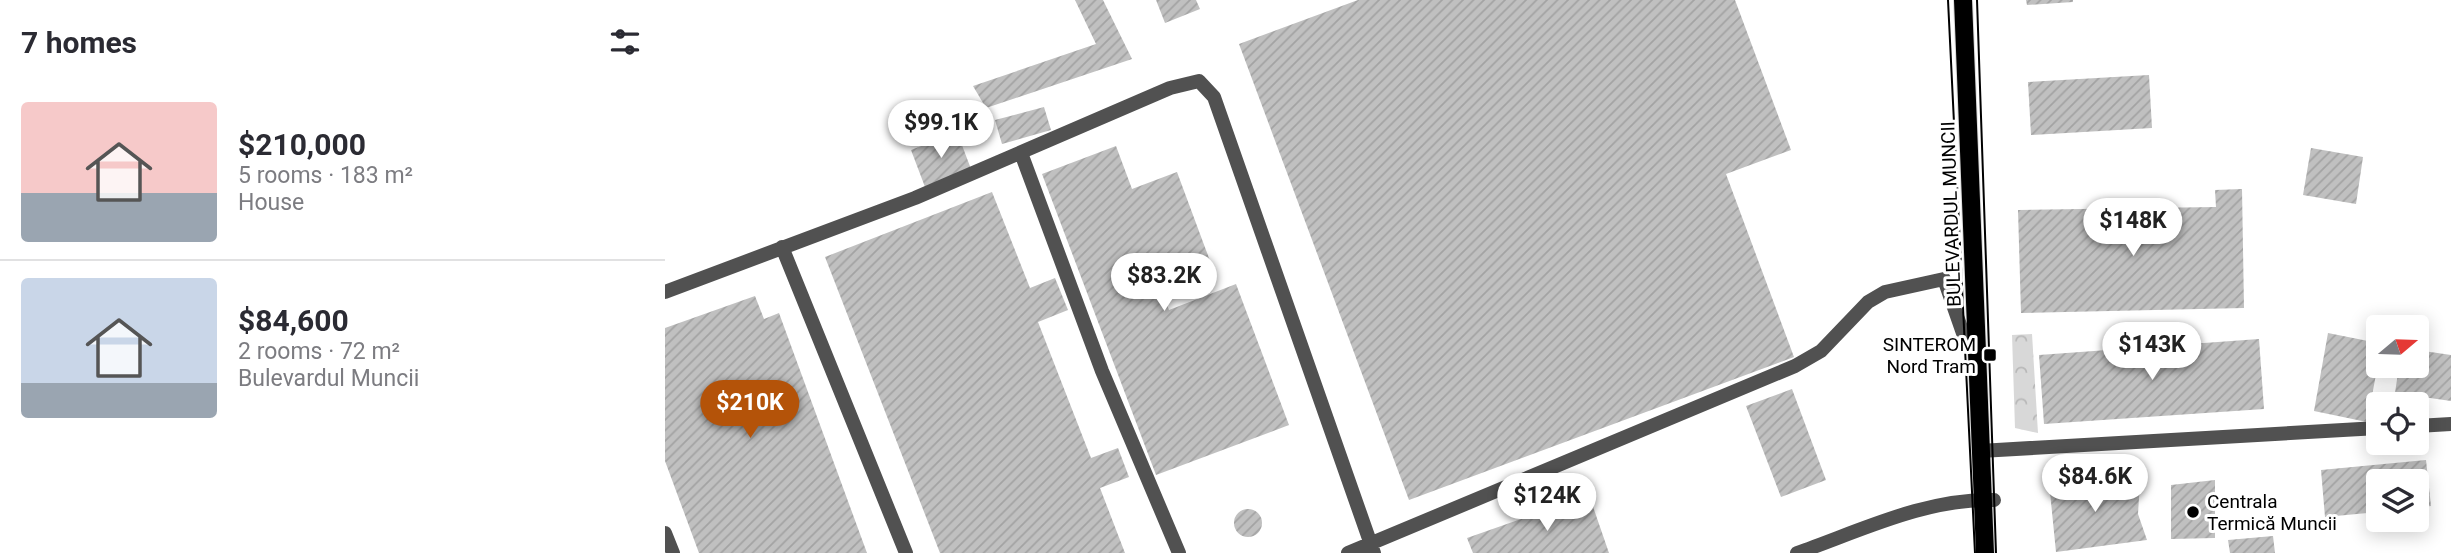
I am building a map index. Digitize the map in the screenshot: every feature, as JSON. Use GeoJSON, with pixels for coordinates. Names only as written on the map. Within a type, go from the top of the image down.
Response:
{"type":"FeatureCollection","features":[{"type":"Feature","properties":{"kind":"main road","name":"BULEVARDUL MUNCII"},"geometry":{"type":"LineString","coordinates":[[1963,0],[1980,451],[1988,499],[1985,553]]}},
{"type":"Feature","properties":{"kind":"lane"},"geometry":{"type":"LineString","coordinates":[[665,292],[915,198],[1170,88],[1199,81],[1214,97],[1372,549]]}},
{"type":"Feature","properties":{"kind":"lane"},"geometry":{"type":"LineString","coordinates":[[1021,153],[1102,372],[1179,553]]}},
{"type":"Feature","properties":{"kind":"lane"},"geometry":{"type":"LineString","coordinates":[[782,247],[906,553]]}},
{"type":"Feature","properties":{"kind":"lane"},"geometry":{"type":"LineString","coordinates":[[1348,553],[1372,549],[1795,366],[1821,351],[1868,302],[1885,292],[1944,279],[1965,339],[1977,337]]}},
{"type":"Feature","properties":{"kind":"lane"},"geometry":{"type":"LineString","coordinates":[[2429,425],[2451,424]]}},
{"type":"Feature","properties":{"kind":"lane"},"geometry":{"type":"LineString","coordinates":[[1980,451],[2366,429]]}},
{"type":"Feature","properties":{"kind":"lane"},"geometry":{"type":"LineString","coordinates":[[1797,553],[1924,508],[1988,499]]}},
{"type":"Feature","properties":{"kind":"lane"},"geometry":{"type":"LineString","coordinates":[[665,533],[673,553]]}},
{"type":"Feature","properties":{"kind":"green space"},"geometry":{"type":"Polygon","coordinates":[[[2032,334],[2038,433],[2015,428],[2012,335],[2032,334]]]}},
{"type":"Feature","properties":{"kind":"building"},"geometry":{"type":"Polygon","coordinates":[[[1075,0],[1103,0],[1132,59],[986,108],[973,86],[1096,44],[1075,0]]]}},
{"type":"Feature","properties":{"kind":"building"},"geometry":{"type":"Polygon","coordinates":[[[1156,0],[1196,0],[1200,9],[1165,23],[1156,0]]]}},
{"type":"Feature","properties":{"kind":"building"},"geometry":{"type":"Polygon","coordinates":[[[1358,0],[1735,0],[1791,150],[1726,174],[1794,357],[1409,500],[1239,44],[1358,0]]]}},
{"type":"Feature","properties":{"kind":"building"},"geometry":{"type":"Polygon","coordinates":[[[2026,0],[2073,0],[2073,2],[2027,5],[2026,0]]]}},
{"type":"Feature","properties":{"kind":"building"},"geometry":{"type":"Polygon","coordinates":[[[2149,75],[2152,128],[2031,135],[2028,82],[2149,75]]]}},
{"type":"Feature","properties":{"kind":"building"},"geometry":{"type":"Polygon","coordinates":[[[1044,107],[1051,130],[1002,144],[995,120],[1044,107]]]}},
{"type":"Feature","properties":{"kind":"building"},"geometry":{"type":"Polygon","coordinates":[[[957,132],[971,169],[925,187],[911,150],[957,132]]]}},
{"type":"Feature","properties":{"kind":"building"},"geometry":{"type":"Polygon","coordinates":[[[1116,146],[1132,189],[1177,172],[1216,277],[1164,297],[1169,310],[1236,284],[1289,425],[1156,475],[1042,174],[1116,146]]]}},
{"type":"Feature","properties":{"kind":"building"},"geometry":{"type":"Polygon","coordinates":[[[2311,148],[2363,157],[2356,204],[2303,195],[2311,148]]]}},
{"type":"Feature","properties":{"kind":"building"},"geometry":{"type":"Polygon","coordinates":[[[2242,189],[2244,308],[2021,313],[2018,210],[2216,207],[2215,190],[2242,189]]]}},
{"type":"Feature","properties":{"kind":"building"},"geometry":{"type":"Polygon","coordinates":[[[992,192],[1030,288],[1055,278],[1068,310],[1038,322],[1091,458],[1118,448],[1129,477],[1100,488],[1125,553],[940,553],[825,257],[992,192]]]}},
{"type":"Feature","properties":{"kind":"building"},"geometry":{"type":"Polygon","coordinates":[[[755,296],[764,319],[779,313],[867,553],[699,553],[665,461],[665,328],[755,296]]]}},
{"type":"Feature","properties":{"kind":"building"},"geometry":{"type":"Polygon","coordinates":[[[2328,333],[2366,341],[2366,378],[2375,378],[2373,392],[2366,392],[2366,422],[2314,411],[2328,333]]]}},
{"type":"Feature","properties":{"kind":"building"},"geometry":{"type":"Polygon","coordinates":[[[2259,339],[2264,409],[2044,424],[2039,355],[2259,339]]]}},
{"type":"Feature","properties":{"kind":"building"},"geometry":{"type":"Polygon","coordinates":[[[2429,352],[2451,355],[2451,401],[2429,398],[2429,392],[2395,392],[2397,378],[2429,378],[2429,352]]]}},
{"type":"Feature","properties":{"kind":"building"},"geometry":{"type":"Polygon","coordinates":[[[1792,389],[1826,480],[1781,497],[1746,406],[1792,389]]]}},
{"type":"Feature","properties":{"kind":"building"},"geometry":{"type":"Polygon","coordinates":[[[2426,460],[2427,469],[2366,469],[2366,513],[2325,517],[2321,470],[2426,460]]]}},
{"type":"Feature","properties":{"kind":"building","name":"Centrala Termică Muncii"},"geometry":{"type":"Polygon","coordinates":[[[2215,480],[2215,538],[2171,539],[2171,485],[2215,480]]]}},
{"type":"Feature","properties":{"kind":"building"},"geometry":{"type":"Polygon","coordinates":[[[2140,481],[2138,514],[2147,540],[2056,552],[2049,482],[2140,481]]]}},
{"type":"Feature","properties":{"kind":"building"},"geometry":{"type":"Polygon","coordinates":[[[1589,495],[1609,553],[1473,553],[1467,538],[1589,495]]]}},
{"type":"Feature","properties":{"kind":"building"},"geometry":{"type":"Polygon","coordinates":[[[1248,509],[1258,513],[1262,523],[1258,533],[1248,537],[1238,533],[1234,523],[1238,513],[1248,509]]]}},
{"type":"Feature","properties":{"kind":"building"},"geometry":{"type":"Polygon","coordinates":[[[2273,536],[2275,553],[2230,553],[2228,540],[2273,536]]]}},
{"type":"Feature","properties":{"kind":"tram line"},"geometry":{"type":"LineString","coordinates":[[1948,0],[1975,553]]}},
{"type":"Feature","properties":{"kind":"tram line"},"geometry":{"type":"LineString","coordinates":[[1977,0],[1996,553]]}},
{"type":"Feature","properties":{"kind":"place","name":"SINTEROM Nord Tram"},"geometry":{"type":"Point","coordinates":[1990,355]}},
{"type":"Feature","properties":{"kind":"place","name":"Centrala Termică Muncii"},"geometry":{"type":"Point","coordinates":[2193,512]}}]}
